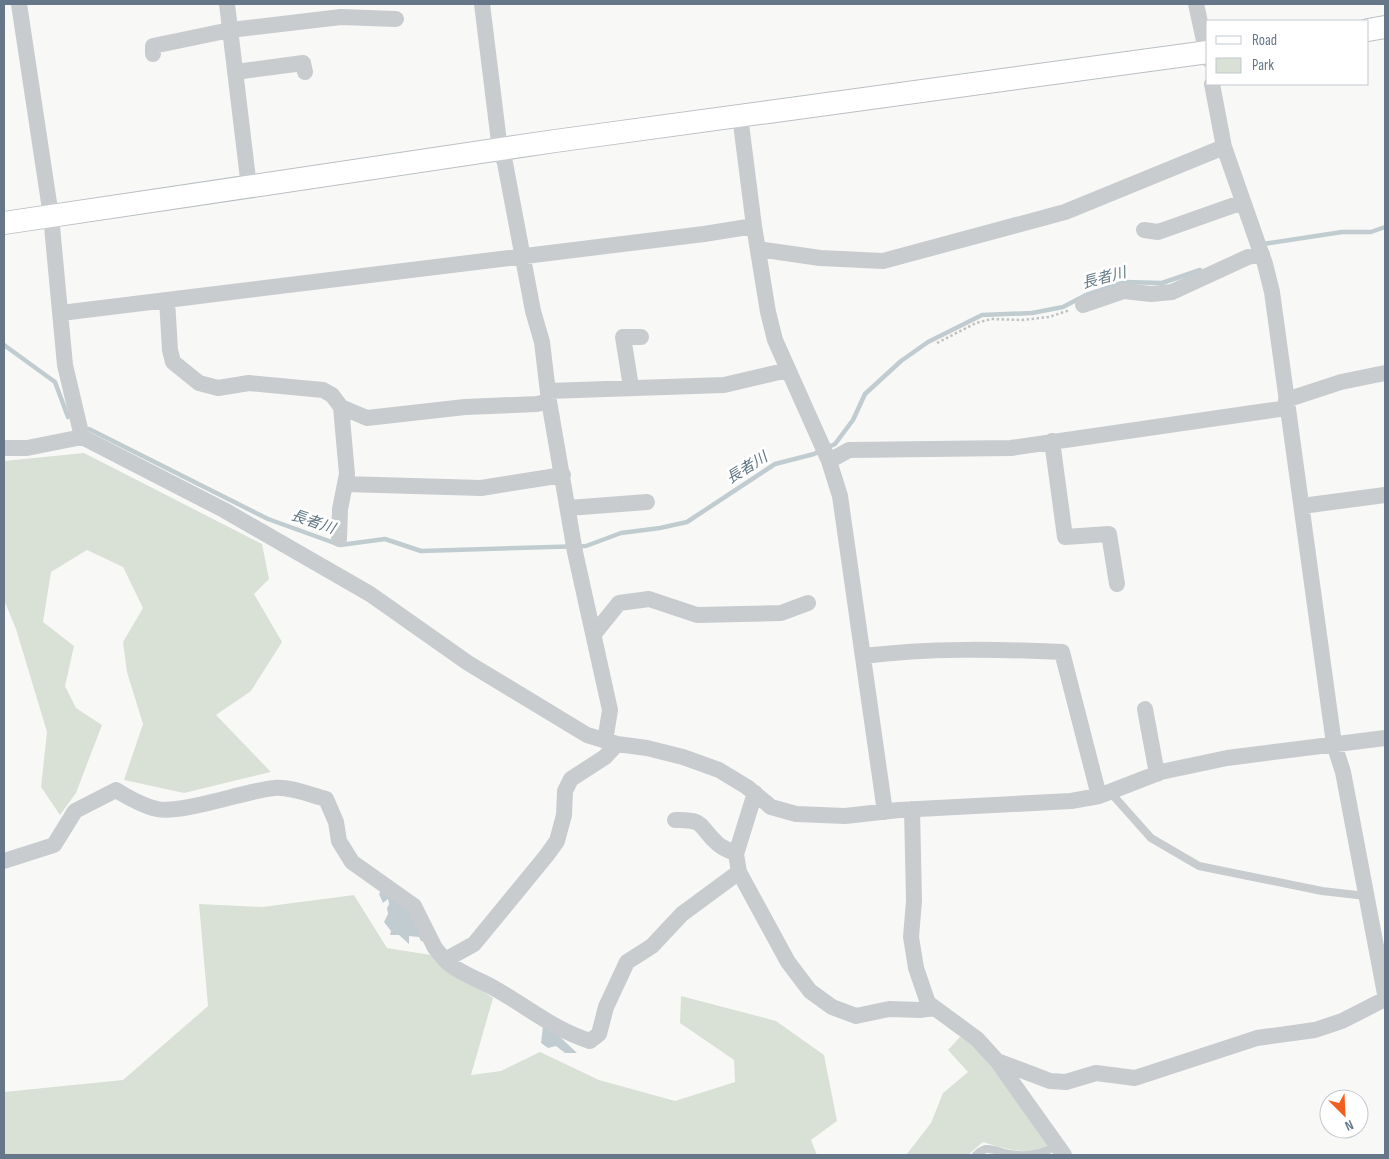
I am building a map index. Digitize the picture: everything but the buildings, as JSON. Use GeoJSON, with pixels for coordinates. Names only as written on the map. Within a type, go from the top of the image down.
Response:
{"type":"FeatureCollection","features":[{"type":"Feature","properties":{"kind":"street"},"geometry":{"type":"LineString","coordinates":[[19,4],[51,216],[65,366],[82,437]]}},
{"type":"Feature","properties":{"kind":"street"},"geometry":{"type":"LineString","coordinates":[[227,4],[249,186]]}},
{"type":"Feature","properties":{"kind":"street"},"geometry":{"type":"LineString","coordinates":[[445,960],[474,944],[547,856],[557,840],[564,815],[565,792],[571,779],[606,757],[611,742],[610,710],[575,546],[549,396],[542,342],[533,311],[505,163],[500,150],[482,4]]}},
{"type":"Feature","properties":{"kind":"street"},"geometry":{"type":"LineString","coordinates":[[1196,4],[1206,50]]}},
{"type":"Feature","properties":{"kind":"street"},"geometry":{"type":"LineString","coordinates":[[153,54],[153,46],[230,30],[341,17],[396,19]]}},
{"type":"Feature","properties":{"kind":"street"},"geometry":{"type":"LineString","coordinates":[[1369,30],[1385,27]]}},
{"type":"Feature","properties":{"kind":"street"},"geometry":{"type":"LineString","coordinates":[[4,223],[740,116],[1206,55]]}},
{"type":"Feature","properties":{"kind":"street"},"geometry":{"type":"LineString","coordinates":[[235,72],[303,63],[305,72]]}},
{"type":"Feature","properties":{"kind":"street"},"geometry":{"type":"LineString","coordinates":[[1212,85],[1224,147],[1260,247],[1272,292],[1334,744],[1342,772],[1384,986]]}},
{"type":"Feature","properties":{"kind":"street"},"geometry":{"type":"LineString","coordinates":[[740,116],[754,226],[768,312],[775,340],[825,454],[840,496],[885,812]]}},
{"type":"Feature","properties":{"kind":"street"},"geometry":{"type":"LineString","coordinates":[[758,249],[820,258],[883,261],[1065,212],[1224,147]]}},
{"type":"Feature","properties":{"kind":"street"},"geometry":{"type":"LineString","coordinates":[[1144,230],[1158,232],[1243,202]]}},
{"type":"Feature","properties":{"kind":"street"},"geometry":{"type":"LineString","coordinates":[[61,313],[523,257],[754,226]]}},
{"type":"Feature","properties":{"kind":"street"},"geometry":{"type":"LineString","coordinates":[[1083,305],[1124,291],[1151,294],[1172,292],[1248,257],[1260,247]]}},
{"type":"Feature","properties":{"kind":"street"},"geometry":{"type":"LineString","coordinates":[[167,300],[170,350],[173,362],[199,383],[218,388],[249,383],[323,390],[332,395],[341,406],[367,418],[465,407],[537,404],[549,396],[631,388],[724,385],[788,370]]}},
{"type":"Feature","properties":{"kind":"street"},"geometry":{"type":"LineString","coordinates":[[631,388],[623,338],[640,337]]}},
{"type":"Feature","properties":{"kind":"street"},"geometry":{"type":"LineString","coordinates":[[825,454],[849,450],[1011,448],[1286,404],[1341,382],[1385,373]]}},
{"type":"Feature","properties":{"kind":"street"},"geometry":{"type":"LineString","coordinates":[[339,539],[340,509],[347,474],[341,406]]}},
{"type":"Feature","properties":{"kind":"street"},"geometry":{"type":"LineString","coordinates":[[4,448],[27,448],[82,437],[274,537],[370,594],[520,696],[587,735],[683,757],[719,770],[755,793],[772,807],[796,814],[845,816],[912,809],[1071,801],[1104,794],[1157,774],[1226,758],[1385,738]]}},
{"type":"Feature","properties":{"kind":"street"},"geometry":{"type":"LineString","coordinates":[[1052,441],[1065,537],[1109,534],[1117,584]]}},
{"type":"Feature","properties":{"kind":"street"},"geometry":{"type":"LineString","coordinates":[[345,484],[481,488],[563,476]]}},
{"type":"Feature","properties":{"kind":"street"},"geometry":{"type":"LineString","coordinates":[[1302,506],[1385,496]]}},
{"type":"Feature","properties":{"kind":"street"},"geometry":{"type":"LineString","coordinates":[[568,508],[647,502]]}},
{"type":"Feature","properties":{"kind":"street"},"geometry":{"type":"LineString","coordinates":[[594,634],[619,603],[649,600],[697,615],[782,614],[808,603]]}},
{"type":"Feature","properties":{"kind":"street"},"geometry":{"type":"LineString","coordinates":[[863,656],[911,650],[956,648],[1062,652],[1104,794]]}},
{"type":"Feature","properties":{"kind":"street"},"geometry":{"type":"LineString","coordinates":[[1145,710],[1157,774]]}},
{"type":"Feature","properties":{"kind":"street"},"geometry":{"type":"LineString","coordinates":[[4,861],[54,845],[75,811],[116,790],[132,800],[158,810],[185,807],[276,788],[326,799],[336,822],[339,841],[352,862],[414,906],[435,948],[452,968],[491,986],[570,1035],[590,1041],[599,1034],[606,1007],[626,962],[652,946],[682,914],[740,872]]}},
{"type":"Feature","properties":{"kind":"street"},"geometry":{"type":"LineString","coordinates":[[755,793],[736,854],[740,872],[788,962],[810,991],[832,1008],[856,1016],[889,1009],[920,1010],[934,1008]]}},
{"type":"Feature","properties":{"kind":"street"},"geometry":{"type":"LineString","coordinates":[[912,809],[914,901],[911,937],[916,968],[928,1003],[977,1038],[996,1061],[1060,1151]]}},
{"type":"Feature","properties":{"kind":"street"},"geometry":{"type":"LineString","coordinates":[[675,820],[691,820],[704,826],[718,845],[736,854]]}},
{"type":"Feature","properties":{"kind":"street"},"geometry":{"type":"LineString","coordinates":[[996,1061],[1050,1081],[1066,1082],[1096,1072],[1135,1078],[1257,1038],[1315,1030],[1342,1021],[1385,999]]}},
{"type":"Feature","properties":{"kind":"lane"},"geometry":{"type":"LineString","coordinates":[[1104,794],[1151,838],[1199,866],[1322,891],[1366,896]]}},
{"type":"Feature","properties":{"kind":"lane"},"geometry":{"type":"LineString","coordinates":[[976,1155],[980,1151],[988,1149],[1011,1154],[1060,1151]]}},
{"type":"Feature","properties":{"kind":"path"},"geometry":{"type":"LineString","coordinates":[[937,343],[976,323],[992,319],[1022,320],[1049,317],[1083,305]]}},
{"type":"Feature","properties":{"kind":"green space"},"geometry":{"type":"Polygon","coordinates":[[[84,453],[262,544],[269,579],[254,594],[282,642],[251,691],[216,715],[271,772],[184,793],[124,780],[143,724],[127,672],[123,642],[143,608],[123,567],[87,550],[51,572],[43,622],[74,646],[65,686],[76,708],[102,725],[76,793],[60,815],[41,787],[47,732],[16,629],[4,600],[4,461],[84,453]]]}},
{"type":"Feature","properties":{"kind":"green space"},"geometry":{"type":"Polygon","coordinates":[[[354,895],[387,948],[431,955],[493,998],[471,1075],[501,1071],[540,1052],[599,1080],[675,1101],[735,1082],[734,1060],[680,1023],[681,996],[776,1021],[824,1055],[837,1121],[811,1140],[817,1155],[4,1155],[4,1092],[123,1080],[208,1006],[199,904],[262,907],[354,895]]]}},
{"type":"Feature","properties":{"kind":"green space"},"geometry":{"type":"Polygon","coordinates":[[[960,1037],[974,1044],[1051,1147],[1042,1150],[1025,1151],[983,1142],[968,1155],[906,1155],[931,1123],[943,1093],[968,1072],[948,1050],[960,1037]]]}},
{"type":"Feature","properties":{"kind":"shaded area"},"geometry":{"type":"Polygon","coordinates":[[[381,891],[411,910],[426,942],[421,941],[419,937],[409,936],[409,944],[399,935],[390,935],[391,931],[384,922],[388,914],[388,899],[383,903],[379,894],[381,891]]]}},
{"type":"Feature","properties":{"kind":"shaded area"},"geometry":{"type":"Polygon","coordinates":[[[543,1026],[558,1035],[577,1053],[565,1053],[556,1046],[548,1048],[541,1043],[543,1026]]]}},
{"type":"Feature","properties":{"kind":"waterway","name":"長者川"},"geometry":{"type":"LineString","coordinates":[[1263,244],[1342,232],[1371,232],[1385,227]]}},
{"type":"Feature","properties":{"kind":"waterway","name":"長者川"},"geometry":{"type":"LineString","coordinates":[[89,429],[268,519],[340,545],[385,539],[421,551],[586,546],[621,533],[687,522],[775,464],[814,454],[835,444],[853,420],[865,394],[901,361],[928,342],[982,315],[1032,313],[1063,307],[1086,295],[1125,282],[1162,283],[1200,270]]}},
{"type":"Feature","properties":{"kind":"waterway","name":"長者川"},"geometry":{"type":"LineString","coordinates":[[4,345],[55,382],[68,417]]}}]}
